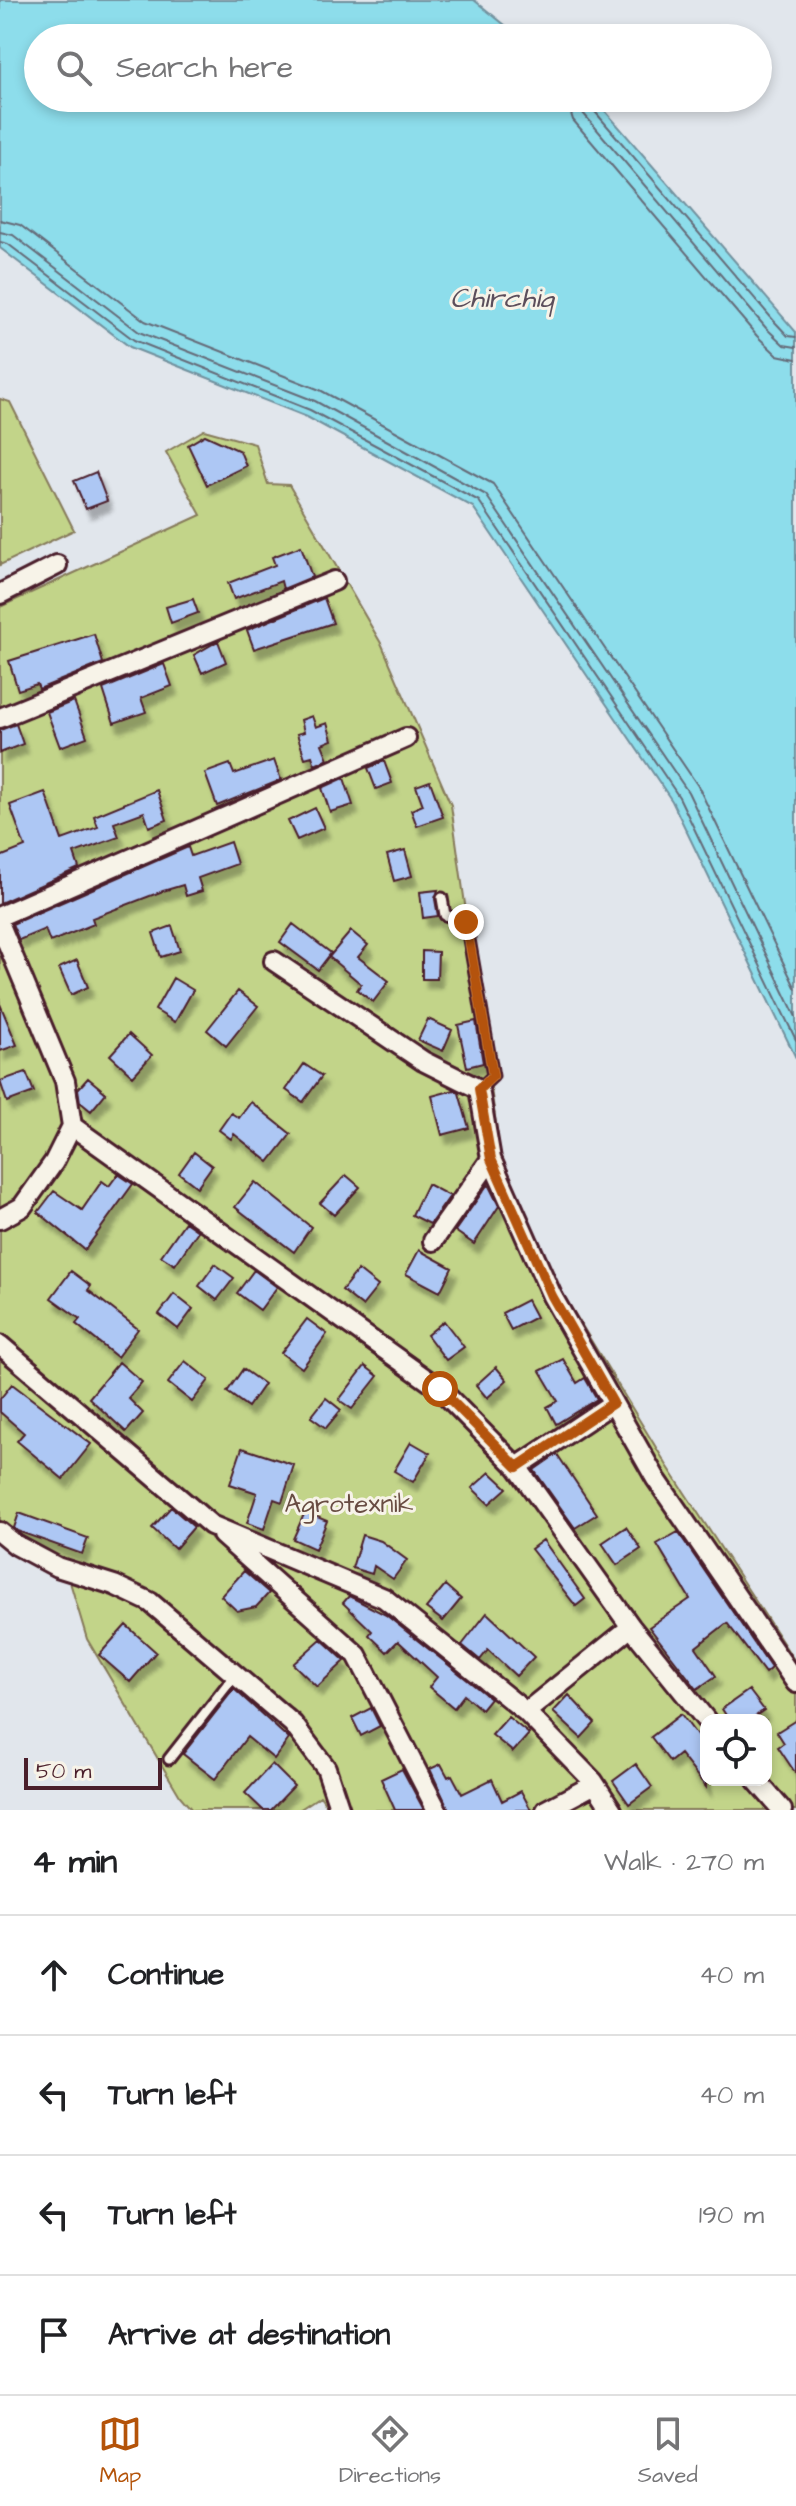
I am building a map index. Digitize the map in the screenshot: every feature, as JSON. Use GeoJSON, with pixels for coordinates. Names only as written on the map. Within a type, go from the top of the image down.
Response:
{"type":"FeatureCollection","features":[{"type":"Feature","properties":{"kind":"street"},"geometry":{"type":"LineString","coordinates":[[0,594],[57,565]]}},
{"type":"Feature","properties":{"kind":"street"},"geometry":{"type":"LineString","coordinates":[[0,718],[334,581]]}},
{"type":"Feature","properties":{"kind":"street"},"geometry":{"type":"LineString","coordinates":[[0,916],[406,738]]}},
{"type":"Feature","properties":{"kind":"street"},"geometry":{"type":"LineString","coordinates":[[0,925],[65,1081],[72,1126],[54,1162],[22,1207],[0,1219]]}},
{"type":"Feature","properties":{"kind":"street"},"geometry":{"type":"LineString","coordinates":[[274,961],[423,1061],[479,1089],[491,1159],[552,1296],[656,1479],[796,1683]]}},
{"type":"Feature","properties":{"kind":"street"},"geometry":{"type":"LineString","coordinates":[[72,1126],[440,1389],[517,1467],[631,1627],[701,1714]]}},
{"type":"Feature","properties":{"kind":"street"},"geometry":{"type":"LineString","coordinates":[[433,1241],[491,1159]]}},
{"type":"Feature","properties":{"kind":"street"},"geometry":{"type":"LineString","coordinates":[[0,1345],[211,1525],[357,1655],[437,1810]]}},
{"type":"Feature","properties":{"kind":"street"},"geometry":{"type":"LineString","coordinates":[[517,1467],[613,1403]]}},
{"type":"Feature","properties":{"kind":"street"},"geometry":{"type":"LineString","coordinates":[[211,1525],[384,1598],[526,1712],[595,1784],[612,1810]]}},
{"type":"Feature","properties":{"kind":"street"},"geometry":{"type":"LineString","coordinates":[[0,1532],[16,1545],[57,1567],[114,1585],[150,1602],[293,1724],[326,1768],[340,1810]]}},
{"type":"Feature","properties":{"kind":"street"},"geometry":{"type":"LineString","coordinates":[[526,1712],[631,1627]]}},
{"type":"Feature","properties":{"kind":"street"},"geometry":{"type":"LineString","coordinates":[[546,1810],[595,1784]]}},
{"type":"Feature","properties":{"kind":"street"},"geometry":{"type":"LineString","coordinates":[[761,1786],[782,1810]]}},
{"type":"Feature","properties":{"kind":"lane"},"geometry":{"type":"LineString","coordinates":[[442,898],[445,915],[466,922],[493,1076],[479,1089]]}},
{"type":"Feature","properties":{"kind":"lane"},"geometry":{"type":"LineString","coordinates":[[169,1759],[235,1675]]}},
{"type":"Feature","properties":{"kind":"green space"},"geometry":{"type":"Polygon","coordinates":[[[0,399],[10,402],[74,530],[0,565],[0,399]]]}},
{"type":"Feature","properties":{"kind":"green space","name":"Agrotexnik"},"geometry":{"type":"Polygon","coordinates":[[[204,430],[255,444],[268,484],[289,485],[382,645],[451,805],[507,1202],[666,1464],[796,1663],[796,1810],[330,1810],[320,1796],[299,1810],[192,1810],[180,1796],[87,1639],[64,1562],[0,1522],[0,607],[201,515],[166,452],[204,430]]]}},
{"type":"Feature","properties":{"kind":"water","name":"Chirchiq"},"geometry":{"type":"Polygon","coordinates":[[[0,0],[474,0],[504,24],[24,24],[24,112],[606,112],[796,332],[796,1058],[672,801],[473,507],[307,417],[130,347],[0,248],[0,0]]]}},
{"type":"Feature","properties":{"kind":"building"},"geometry":{"type":"Polygon","coordinates":[[[205,435],[240,451],[246,466],[207,485],[188,445],[205,435]]]}},
{"type":"Feature","properties":{"kind":"building"},"geometry":{"type":"Polygon","coordinates":[[[96,472],[107,501],[86,509],[74,481],[96,472]]]}},
{"type":"Feature","properties":{"kind":"building"},"geometry":{"type":"Polygon","coordinates":[[[301,546],[312,577],[283,589],[281,581],[234,599],[228,583],[275,565],[272,557],[301,546]]]}},
{"type":"Feature","properties":{"kind":"building"},"geometry":{"type":"Polygon","coordinates":[[[324,598],[333,623],[254,649],[247,630],[324,598]]]}},
{"type":"Feature","properties":{"kind":"building"},"geometry":{"type":"Polygon","coordinates":[[[193,599],[198,613],[171,623],[166,607],[193,599]]]}},
{"type":"Feature","properties":{"kind":"building"},"geometry":{"type":"Polygon","coordinates":[[[94,634],[103,663],[39,689],[37,684],[18,690],[9,661],[94,634]]]}},
{"type":"Feature","properties":{"kind":"building"},"geometry":{"type":"Polygon","coordinates":[[[218,641],[226,662],[202,673],[194,655],[218,641]]]}},
{"type":"Feature","properties":{"kind":"building"},"geometry":{"type":"Polygon","coordinates":[[[164,664],[172,686],[141,698],[146,712],[114,723],[103,689],[164,664]]]}},
{"type":"Feature","properties":{"kind":"building"},"geometry":{"type":"Polygon","coordinates":[[[74,701],[87,737],[60,747],[47,712],[74,701]]]}},
{"type":"Feature","properties":{"kind":"building"},"geometry":{"type":"Polygon","coordinates":[[[312,716],[316,727],[327,723],[332,740],[322,744],[328,759],[315,765],[312,756],[305,758],[297,734],[304,732],[301,720],[312,716]]]}},
{"type":"Feature","properties":{"kind":"building"},"geometry":{"type":"Polygon","coordinates":[[[16,724],[23,744],[0,753],[0,730],[16,724]]]}},
{"type":"Feature","properties":{"kind":"building"},"geometry":{"type":"Polygon","coordinates":[[[274,760],[281,780],[217,806],[205,773],[230,764],[234,774],[274,760]]]}},
{"type":"Feature","properties":{"kind":"building"},"geometry":{"type":"Polygon","coordinates":[[[384,761],[392,783],[376,789],[368,768],[384,761]]]}},
{"type":"Feature","properties":{"kind":"building"},"geometry":{"type":"Polygon","coordinates":[[[344,778],[353,805],[330,812],[322,788],[344,778]]]}},
{"type":"Feature","properties":{"kind":"building"},"geometry":{"type":"Polygon","coordinates":[[[430,781],[443,817],[417,826],[411,810],[423,805],[416,786],[430,781]]]}},
{"type":"Feature","properties":{"kind":"building"},"geometry":{"type":"Polygon","coordinates":[[[157,790],[167,820],[149,827],[144,812],[114,823],[119,837],[74,853],[79,868],[0,903],[0,857],[25,847],[10,805],[45,792],[62,840],[98,827],[94,816],[157,790]]]}},
{"type":"Feature","properties":{"kind":"building"},"geometry":{"type":"Polygon","coordinates":[[[315,808],[324,828],[297,840],[288,821],[315,808]]]}},
{"type":"Feature","properties":{"kind":"building"},"geometry":{"type":"Polygon","coordinates":[[[230,842],[237,864],[198,878],[202,891],[186,896],[183,885],[163,891],[92,918],[94,924],[50,942],[45,929],[19,940],[12,924],[188,847],[191,856],[230,842]]]}},
{"type":"Feature","properties":{"kind":"building"},"geometry":{"type":"Polygon","coordinates":[[[405,850],[412,876],[394,881],[387,855],[405,850]]]}},
{"type":"Feature","properties":{"kind":"building"},"geometry":{"type":"Polygon","coordinates":[[[438,890],[435,899],[438,916],[423,918],[420,892],[438,890]]]}},
{"type":"Feature","properties":{"kind":"building"},"geometry":{"type":"Polygon","coordinates":[[[293,924],[331,953],[318,970],[280,942],[293,924]]]}},
{"type":"Feature","properties":{"kind":"building"},"geometry":{"type":"Polygon","coordinates":[[[172,926],[180,951],[161,957],[153,933],[172,926]]]}},
{"type":"Feature","properties":{"kind":"building"},"geometry":{"type":"Polygon","coordinates":[[[351,931],[368,945],[358,957],[389,981],[373,1002],[357,990],[361,984],[329,957],[351,931]]]}},
{"type":"Feature","properties":{"kind":"building"},"geometry":{"type":"Polygon","coordinates":[[[422,951],[438,952],[437,979],[422,979],[422,951]]]}},
{"type":"Feature","properties":{"kind":"building"},"geometry":{"type":"Polygon","coordinates":[[[77,960],[88,987],[71,995],[59,968],[77,960]]]}},
{"type":"Feature","properties":{"kind":"building"},"geometry":{"type":"Polygon","coordinates":[[[173,978],[193,990],[175,1022],[155,1010],[173,978]]]}},
{"type":"Feature","properties":{"kind":"building"},"geometry":{"type":"Polygon","coordinates":[[[238,991],[258,1006],[226,1046],[207,1030],[238,991]]]}},
{"type":"Feature","properties":{"kind":"building"},"geometry":{"type":"Polygon","coordinates":[[[0,1004],[17,1045],[0,1051],[0,1004]]]}},
{"type":"Feature","properties":{"kind":"building"},"geometry":{"type":"Polygon","coordinates":[[[428,1019],[452,1030],[443,1051],[418,1040],[428,1019]]]}},
{"type":"Feature","properties":{"kind":"building"},"geometry":{"type":"Polygon","coordinates":[[[476,1021],[483,1063],[467,1067],[458,1025],[476,1021]]]}},
{"type":"Feature","properties":{"kind":"building"},"geometry":{"type":"Polygon","coordinates":[[[129,1034],[152,1055],[133,1076],[110,1055],[129,1034]]]}},
{"type":"Feature","properties":{"kind":"building"},"geometry":{"type":"Polygon","coordinates":[[[304,1064],[322,1076],[303,1102],[286,1090],[304,1064]]]}},
{"type":"Feature","properties":{"kind":"building"},"geometry":{"type":"Polygon","coordinates":[[[26,1072],[34,1092],[7,1102],[0,1081],[26,1072]]]}},
{"type":"Feature","properties":{"kind":"building"},"geometry":{"type":"Polygon","coordinates":[[[88,1078],[106,1093],[91,1111],[80,1102],[78,1089],[88,1078]]]}},
{"type":"Feature","properties":{"kind":"building"},"geometry":{"type":"Polygon","coordinates":[[[454,1090],[459,1093],[469,1128],[442,1135],[432,1096],[454,1090]]]}},
{"type":"Feature","properties":{"kind":"building"},"geometry":{"type":"Polygon","coordinates":[[[251,1102],[291,1134],[269,1162],[234,1134],[231,1139],[219,1130],[231,1113],[239,1118],[251,1102]]]}},
{"type":"Feature","properties":{"kind":"building"},"geometry":{"type":"Polygon","coordinates":[[[194,1152],[212,1166],[197,1187],[179,1173],[194,1152]]]}},
{"type":"Feature","properties":{"kind":"building"},"geometry":{"type":"Polygon","coordinates":[[[118,1174],[133,1184],[85,1250],[38,1212],[54,1191],[82,1210],[102,1181],[109,1186],[118,1174]]]}},
{"type":"Feature","properties":{"kind":"building"},"geometry":{"type":"Polygon","coordinates":[[[346,1175],[360,1187],[334,1215],[320,1203],[346,1175]]]}},
{"type":"Feature","properties":{"kind":"building"},"geometry":{"type":"Polygon","coordinates":[[[255,1182],[311,1227],[294,1252],[235,1207],[255,1182]]]}},
{"type":"Feature","properties":{"kind":"building"},"geometry":{"type":"Polygon","coordinates":[[[427,1184],[450,1196],[430,1224],[412,1215],[427,1184]]]}},
{"type":"Feature","properties":{"kind":"building"},"geometry":{"type":"Polygon","coordinates":[[[488,1184],[499,1206],[474,1244],[455,1231],[488,1184]]]}},
{"type":"Feature","properties":{"kind":"building"},"geometry":{"type":"Polygon","coordinates":[[[185,1222],[198,1231],[175,1265],[161,1256],[185,1222]]]}},
{"type":"Feature","properties":{"kind":"building"},"geometry":{"type":"Polygon","coordinates":[[[419,1250],[452,1268],[440,1292],[406,1274],[419,1250]]]}},
{"type":"Feature","properties":{"kind":"building"},"geometry":{"type":"Polygon","coordinates":[[[215,1264],[234,1278],[217,1300],[199,1286],[215,1264]]]}},
{"type":"Feature","properties":{"kind":"building"},"geometry":{"type":"Polygon","coordinates":[[[254,1270],[277,1287],[260,1310],[237,1293],[254,1270]]]}},
{"type":"Feature","properties":{"kind":"building"},"geometry":{"type":"Polygon","coordinates":[[[358,1270],[378,1286],[362,1306],[342,1290],[358,1270]]]}},
{"type":"Feature","properties":{"kind":"building"},"geometry":{"type":"Polygon","coordinates":[[[71,1271],[91,1286],[88,1290],[138,1329],[117,1357],[76,1324],[80,1319],[51,1298],[71,1271]]]}},
{"type":"Feature","properties":{"kind":"building"},"geometry":{"type":"Polygon","coordinates":[[[174,1294],[193,1309],[178,1329],[159,1314],[174,1294]]]}},
{"type":"Feature","properties":{"kind":"building"},"geometry":{"type":"Polygon","coordinates":[[[527,1300],[536,1317],[511,1330],[502,1313],[527,1300]]]}},
{"type":"Feature","properties":{"kind":"building"},"geometry":{"type":"Polygon","coordinates":[[[307,1319],[327,1334],[302,1368],[281,1353],[307,1319]]]}},
{"type":"Feature","properties":{"kind":"building"},"geometry":{"type":"Polygon","coordinates":[[[444,1321],[464,1347],[446,1360],[427,1335],[444,1321]]]}},
{"type":"Feature","properties":{"kind":"building"},"geometry":{"type":"Polygon","coordinates":[[[563,1359],[577,1383],[585,1378],[597,1399],[556,1424],[547,1407],[558,1401],[540,1371],[563,1359]]]}},
{"type":"Feature","properties":{"kind":"building"},"geometry":{"type":"Polygon","coordinates":[[[185,1361],[209,1380],[192,1402],[168,1383],[185,1361]]]}},
{"type":"Feature","properties":{"kind":"building"},"geometry":{"type":"Polygon","coordinates":[[[119,1362],[142,1382],[128,1398],[143,1413],[126,1432],[89,1398],[119,1362]]]}},
{"type":"Feature","properties":{"kind":"building"},"geometry":{"type":"Polygon","coordinates":[[[365,1366],[378,1376],[352,1409],[339,1400],[365,1366]]]}},
{"type":"Feature","properties":{"kind":"building"},"geometry":{"type":"Polygon","coordinates":[[[496,1367],[507,1380],[487,1398],[476,1385],[496,1367]]]}},
{"type":"Feature","properties":{"kind":"building"},"geometry":{"type":"Polygon","coordinates":[[[243,1369],[264,1384],[248,1407],[227,1392],[243,1369]]]}},
{"type":"Feature","properties":{"kind":"building"},"geometry":{"type":"Polygon","coordinates":[[[12,1384],[91,1444],[63,1479],[17,1441],[24,1433],[0,1412],[0,1399],[12,1384]]]}},
{"type":"Feature","properties":{"kind":"building"},"geometry":{"type":"Polygon","coordinates":[[[326,1398],[341,1410],[326,1428],[311,1417],[326,1398]]]}},
{"type":"Feature","properties":{"kind":"building"},"geometry":{"type":"Polygon","coordinates":[[[411,1442],[430,1453],[413,1482],[394,1471],[411,1442]]]}},
{"type":"Feature","properties":{"kind":"building"},"geometry":{"type":"Polygon","coordinates":[[[242,1448],[294,1465],[282,1502],[274,1499],[264,1529],[247,1523],[257,1493],[230,1484],[242,1448]]]}},
{"type":"Feature","properties":{"kind":"building"},"geometry":{"type":"Polygon","coordinates":[[[557,1454],[597,1514],[575,1528],[534,1470],[557,1454]]]}},
{"type":"Feature","properties":{"kind":"building"},"geometry":{"type":"Polygon","coordinates":[[[490,1472],[507,1488],[489,1504],[472,1488],[490,1472]]]}},
{"type":"Feature","properties":{"kind":"building"},"geometry":{"type":"Polygon","coordinates":[[[171,1507],[194,1527],[175,1549],[152,1528],[171,1507]]]}},
{"type":"Feature","properties":{"kind":"building"},"geometry":{"type":"Polygon","coordinates":[[[305,1512],[327,1521],[315,1549],[293,1539],[305,1512]]]}},
{"type":"Feature","properties":{"kind":"building"},"geometry":{"type":"Polygon","coordinates":[[[19,1513],[88,1538],[82,1554],[17,1531],[14,1528],[19,1513]]]}},
{"type":"Feature","properties":{"kind":"building"},"geometry":{"type":"Polygon","coordinates":[[[626,1527],[641,1549],[617,1565],[602,1543],[626,1527]]]}},
{"type":"Feature","properties":{"kind":"building"},"geometry":{"type":"Polygon","coordinates":[[[678,1532],[771,1668],[765,1673],[727,1623],[696,1647],[716,1676],[697,1689],[649,1627],[690,1599],[657,1544],[678,1532]]]}},
{"type":"Feature","properties":{"kind":"building"},"geometry":{"type":"Polygon","coordinates":[[[362,1535],[381,1541],[407,1560],[393,1579],[374,1566],[372,1574],[352,1568],[362,1535]]]}},
{"type":"Feature","properties":{"kind":"building"},"geometry":{"type":"Polygon","coordinates":[[[543,1540],[585,1599],[576,1606],[531,1549],[543,1540]]]}},
{"type":"Feature","properties":{"kind":"building"},"geometry":{"type":"Polygon","coordinates":[[[244,1571],[269,1593],[256,1607],[237,1611],[221,1596],[244,1571]]]}},
{"type":"Feature","properties":{"kind":"building"},"geometry":{"type":"Polygon","coordinates":[[[445,1585],[461,1599],[443,1621],[426,1608],[445,1585]]]}},
{"type":"Feature","properties":{"kind":"building"},"geometry":{"type":"Polygon","coordinates":[[[349,1596],[386,1615],[490,1698],[481,1709],[464,1695],[454,1708],[429,1687],[437,1677],[398,1641],[387,1652],[369,1635],[372,1631],[343,1603],[349,1596]]]}},
{"type":"Feature","properties":{"kind":"building"},"geometry":{"type":"Polygon","coordinates":[[[487,1613],[534,1657],[516,1676],[488,1650],[480,1660],[462,1645],[487,1613]]]}},
{"type":"Feature","properties":{"kind":"building"},"geometry":{"type":"Polygon","coordinates":[[[126,1625],[156,1652],[130,1682],[99,1655],[126,1625]]]}},
{"type":"Feature","properties":{"kind":"building"},"geometry":{"type":"Polygon","coordinates":[[[321,1639],[345,1661],[317,1687],[293,1664],[321,1639]]]}},
{"type":"Feature","properties":{"kind":"building"},"geometry":{"type":"Polygon","coordinates":[[[234,1689],[289,1739],[274,1759],[247,1737],[215,1779],[183,1754],[234,1689]]]}},
{"type":"Feature","properties":{"kind":"building"},"geometry":{"type":"Polygon","coordinates":[[[749,1690],[764,1710],[758,1714],[725,1714],[722,1709],[749,1690]]]}},
{"type":"Feature","properties":{"kind":"building"},"geometry":{"type":"Polygon","coordinates":[[[569,1695],[595,1723],[581,1738],[553,1712],[569,1695]]]}},
{"type":"Feature","properties":{"kind":"building"},"geometry":{"type":"Polygon","coordinates":[[[371,1708],[380,1726],[361,1736],[352,1718],[371,1708]]]}},
{"type":"Feature","properties":{"kind":"building"},"geometry":{"type":"Polygon","coordinates":[[[681,1714],[700,1740],[700,1779],[680,1754],[670,1762],[651,1737],[681,1714]]]}},
{"type":"Feature","properties":{"kind":"building"},"geometry":{"type":"Polygon","coordinates":[[[508,1717],[529,1734],[513,1752],[492,1735],[508,1717]]]}},
{"type":"Feature","properties":{"kind":"building"},"geometry":{"type":"Polygon","coordinates":[[[796,1720],[796,1774],[778,1747],[784,1743],[777,1732],[796,1720]]]}},
{"type":"Feature","properties":{"kind":"building"},"geometry":{"type":"Polygon","coordinates":[[[272,1764],[294,1786],[271,1810],[263,1810],[245,1793],[272,1764]]]}},
{"type":"Feature","properties":{"kind":"building"},"geometry":{"type":"Polygon","coordinates":[[[441,1764],[448,1777],[452,1775],[462,1794],[492,1779],[502,1801],[521,1791],[531,1810],[449,1810],[430,1769],[441,1764]]]}},
{"type":"Feature","properties":{"kind":"building"},"geometry":{"type":"Polygon","coordinates":[[[636,1764],[652,1787],[629,1804],[613,1781],[636,1764]]]}},
{"type":"Feature","properties":{"kind":"building"},"geometry":{"type":"Polygon","coordinates":[[[402,1769],[424,1810],[395,1810],[381,1779],[402,1769]]]}},
{"type":"Feature","properties":{"kind":"route"},"geometry":{"type":"LineString","coordinates":[[440,1389],[517,1467],[613,1403],[552,1296],[491,1159],[479,1089],[493,1076],[466,922]]}}]}
